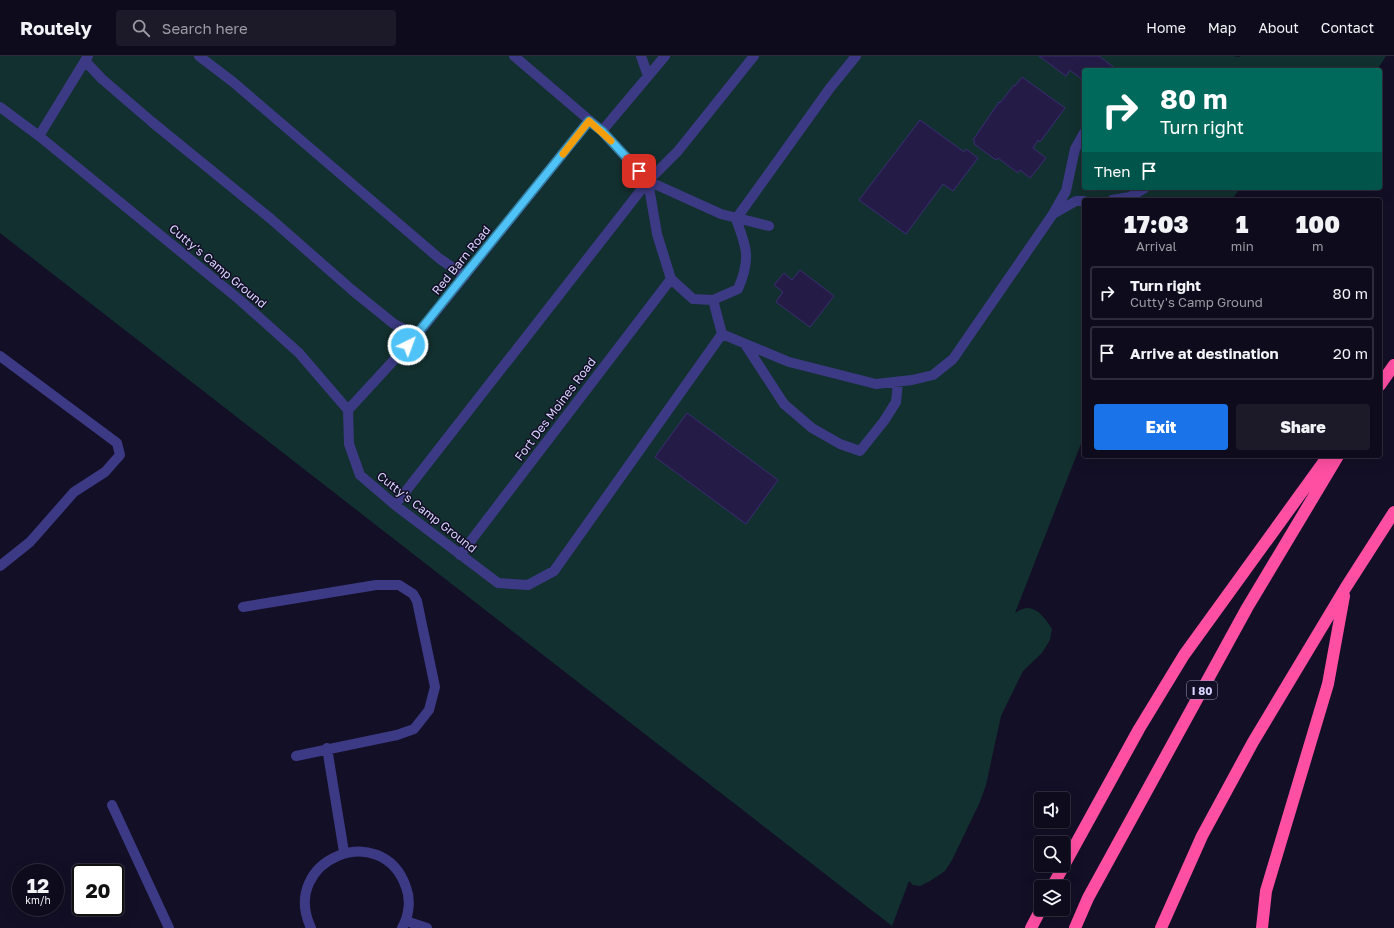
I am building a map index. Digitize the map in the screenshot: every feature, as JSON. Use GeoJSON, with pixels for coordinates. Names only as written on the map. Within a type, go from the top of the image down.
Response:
{"type":"FeatureCollection","features":[{"type":"Feature","properties":{"kind":"highway"},"geometry":{"type":"LineString","coordinates":[[1382,383],[1394,365]]}},
{"type":"Feature","properties":{"kind":"highway"},"geometry":{"type":"LineString","coordinates":[[1056,880],[1139,729],[1184,655],[1327,458]]}},
{"type":"Feature","properties":{"kind":"highway","name":"I 80"},"geometry":{"type":"LineString","coordinates":[[1075,928],[1088,898],[1247,608],[1337,458]]}},
{"type":"Feature","properties":{"kind":"highway"},"geometry":{"type":"LineString","coordinates":[[1161,928],[1202,836],[1253,742],[1346,587],[1394,512]]}},
{"type":"Feature","properties":{"kind":"highway"},"geometry":{"type":"LineString","coordinates":[[1262,928],[1266,891],[1328,684],[1346,587]]}},
{"type":"Feature","properties":{"kind":"highway"},"geometry":{"type":"LineString","coordinates":[[1031,928],[1037,916]]}},
{"type":"Feature","properties":{"kind":"street"},"geometry":{"type":"LineString","coordinates":[[199,56],[244,92],[440,259],[465,276]]}},
{"type":"Feature","properties":{"kind":"street"},"geometry":{"type":"LineString","coordinates":[[514,56],[602,131],[648,181],[721,214],[768,226]]}},
{"type":"Feature","properties":{"kind":"street"},"geometry":{"type":"LineString","coordinates":[[641,56],[648,76]]}},
{"type":"Feature","properties":{"kind":"street"},"geometry":{"type":"LineString","coordinates":[[602,131],[665,56]]}},
{"type":"Feature","properties":{"kind":"street"},"geometry":{"type":"LineString","coordinates":[[395,505],[648,181],[678,150],[754,56]]}},
{"type":"Feature","properties":{"kind":"street"},"geometry":{"type":"LineString","coordinates":[[736,219],[830,88],[856,56]]}},
{"type":"Feature","properties":{"kind":"street"},"geometry":{"type":"LineString","coordinates":[[39,136],[87,58],[102,79],[271,219],[352,290],[394,324],[418,335]]}},
{"type":"Feature","properties":{"kind":"street","name":"Cutty's Camp Ground"},"geometry":{"type":"LineString","coordinates":[[0,107],[39,136],[241,301],[299,353],[348,410],[349,444],[360,475],[395,505],[498,583],[528,585],[554,571],[722,334]]}},
{"type":"Feature","properties":{"kind":"street","name":"Red Barn Road"},"geometry":{"type":"LineString","coordinates":[[348,410],[418,335],[589,121]]}},
{"type":"Feature","properties":{"kind":"street"},"geometry":{"type":"LineString","coordinates":[[712,300],[722,334],[789,362],[876,384],[912,380],[933,375],[953,359],[1054,214],[1066,192],[1075,149],[1082,137]]}},
{"type":"Feature","properties":{"kind":"street"},"geometry":{"type":"LineString","coordinates":[[648,181],[657,234],[671,278],[693,299],[712,300],[738,289],[745,272],[746,246],[736,219]]}},
{"type":"Feature","properties":{"kind":"street"},"geometry":{"type":"LineString","coordinates":[[1124,198],[1130,197],[1142,190]]}},
{"type":"Feature","properties":{"kind":"street"},"geometry":{"type":"LineString","coordinates":[[1054,214],[1076,201],[1082,201]]}},
{"type":"Feature","properties":{"kind":"street","name":"Fort Des Moines Road"},"geometry":{"type":"LineString","coordinates":[[460,555],[671,278]]}},
{"type":"Feature","properties":{"kind":"street"},"geometry":{"type":"LineString","coordinates":[[745,344],[784,404],[812,428],[840,444],[860,451],[884,421],[896,402],[898,382]]}},
{"type":"Feature","properties":{"kind":"street"},"geometry":{"type":"LineString","coordinates":[[0,356],[117,443],[120,455],[105,472],[74,492],[30,542],[0,566]]}},
{"type":"Feature","properties":{"kind":"street"},"geometry":{"type":"LineString","coordinates":[[243,607],[376,585],[399,585],[413,594],[417,601],[435,687],[429,710],[414,729],[398,735],[327,748],[296,756]]}},
{"type":"Feature","properties":{"kind":"street"},"geometry":{"type":"LineString","coordinates":[[327,748],[344,852]]}},
{"type":"Feature","properties":{"kind":"street"},"geometry":{"type":"LineString","coordinates":[[112,805],[169,928]]}},
{"type":"Feature","properties":{"kind":"street"},"geometry":{"type":"LineString","coordinates":[[311,928],[305,905],[306,893],[316,872],[324,863],[344,852],[358,851],[372,853],[385,859],[396,868],[404,880],[408,893],[409,907],[404,924],[427,928]]}},
{"type":"Feature","properties":{"kind":"green space"},"geometry":{"type":"Polygon","coordinates":[[[0,56],[1386,56],[1378,68],[1082,68],[1082,190],[1239,190],[1233,198],[1082,198],[1082,441],[1015,613],[1027,608],[1035,610],[1039,613],[1052,629],[1050,640],[1042,653],[1023,671],[1001,716],[986,785],[979,804],[952,860],[945,871],[920,886],[913,885],[909,881],[892,926],[0,233],[0,56]]]}},
{"type":"Feature","properties":{"kind":"building"},"geometry":{"type":"Polygon","coordinates":[[[1039,56],[1099,56],[1114,68],[1082,68],[1082,79],[1070,70],[1066,76],[1039,56]]]}},
{"type":"Feature","properties":{"kind":"building"},"geometry":{"type":"Polygon","coordinates":[[[1022,77],[1065,108],[1040,142],[1038,140],[1033,148],[1046,158],[1030,178],[1020,170],[1018,173],[998,158],[996,160],[974,144],[975,142],[973,140],[999,102],[1000,103],[1022,77]]]}},
{"type":"Feature","properties":{"kind":"building"},"geometry":{"type":"Polygon","coordinates":[[[920,120],[964,152],[966,149],[978,158],[953,191],[943,184],[906,234],[859,200],[920,120]]]}},
{"type":"Feature","properties":{"kind":"building"},"geometry":{"type":"Polygon","coordinates":[[[800,270],[834,296],[810,327],[776,302],[783,292],[774,285],[784,273],[792,280],[800,270]]]}},
{"type":"Feature","properties":{"kind":"building"},"geometry":{"type":"Polygon","coordinates":[[[687,413],[778,480],[746,524],[655,457],[687,413]]]}},
{"type":"Feature","properties":{"kind":"slow traffic"},"geometry":{"type":"LineString","coordinates":[[563,154],[589,121],[602,131],[611,141]]}},
{"type":"Feature","properties":{"kind":"route"},"geometry":{"type":"LineString","coordinates":[[408,345],[418,335],[589,121],[602,131],[639,171]]}}]}
